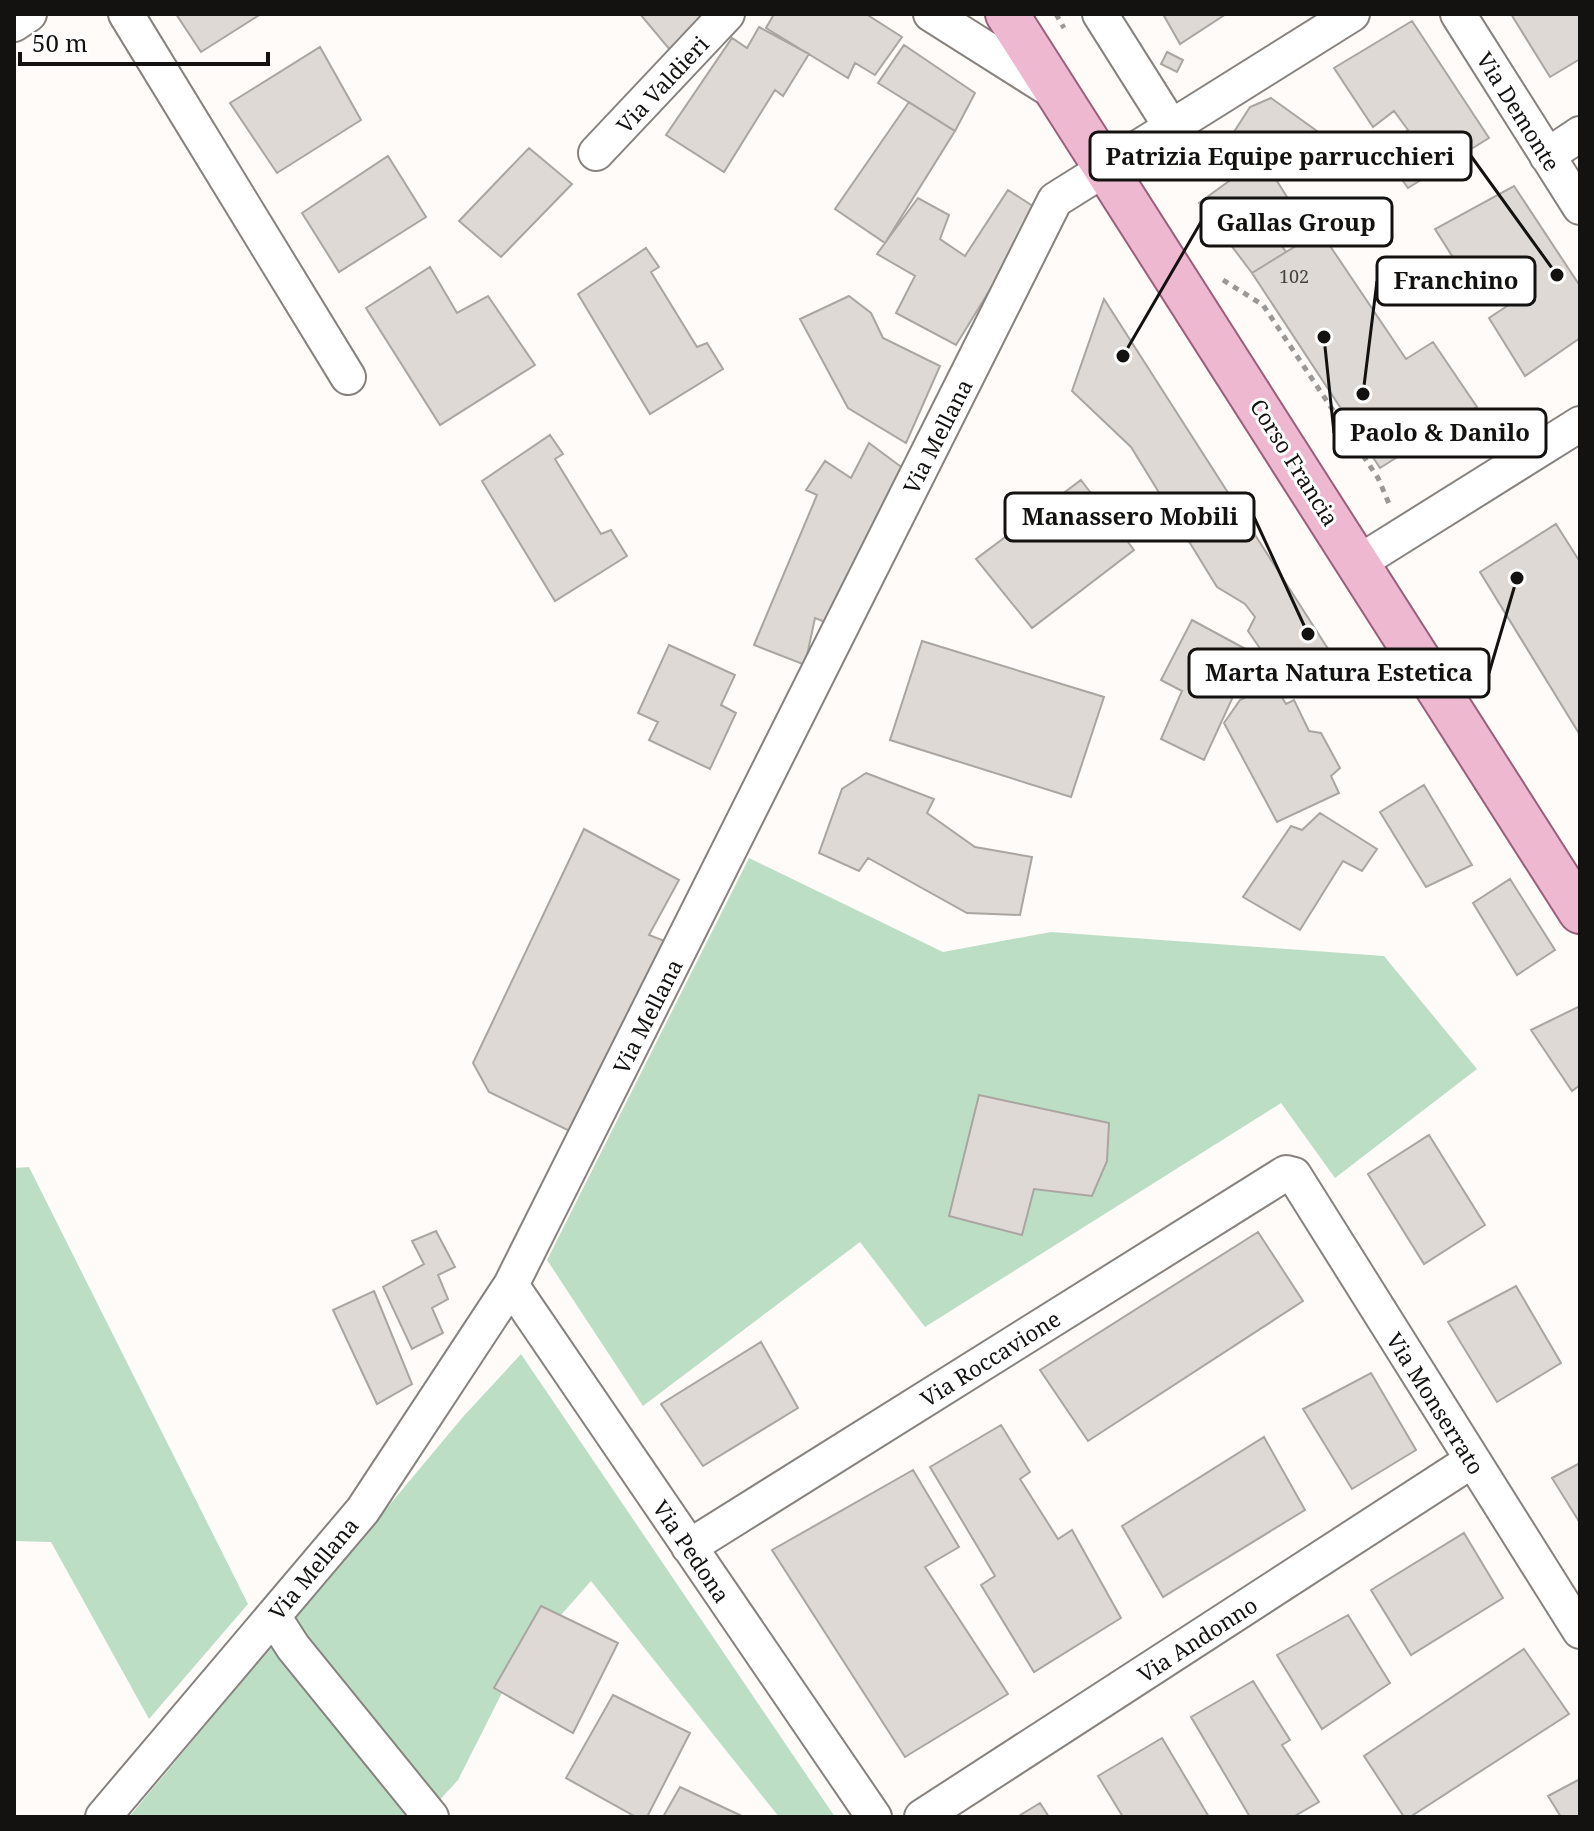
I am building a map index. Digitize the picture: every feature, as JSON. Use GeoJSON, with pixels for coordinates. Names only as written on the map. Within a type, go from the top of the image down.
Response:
{"type":"FeatureCollection","features":[{"type":"Feature","properties":{"kind":"main road","name":"Corso Francia"},"geometry":{"type":"LineString","coordinates":[[1007,14],[1580,912]]}},
{"type":"Feature","properties":{"kind":"street"},"geometry":{"type":"LineString","coordinates":[[14,24],[29,14]]}},
{"type":"Feature","properties":{"kind":"street"},"geometry":{"type":"LineString","coordinates":[[126,14],[348,377]]}},
{"type":"Feature","properties":{"kind":"street","name":"Via Valdieri"},"geometry":{"type":"LineString","coordinates":[[596,153],[727,14]]}},
{"type":"Feature","properties":{"kind":"street"},"geometry":{"type":"LineString","coordinates":[[931,14],[1059,95]]}},
{"type":"Feature","properties":{"kind":"street"},"geometry":{"type":"LineString","coordinates":[[1100,14],[1170,125]]}},
{"type":"Feature","properties":{"kind":"street","name":"Via Mellana"},"geometry":{"type":"LineString","coordinates":[[103,1817],[363,1510],[511,1285],[1055,200],[1106,165],[1352,14]]}},
{"type":"Feature","properties":{"kind":"street","name":"Via Demonte"},"geometry":{"type":"LineString","coordinates":[[1458,14],[1580,207]]}},
{"type":"Feature","properties":{"kind":"street"},"geometry":{"type":"LineString","coordinates":[[1547,156],[1580,134]]}},
{"type":"Feature","properties":{"kind":"street"},"geometry":{"type":"LineString","coordinates":[[1358,563],[1580,424]]}},
{"type":"Feature","properties":{"kind":"street","name":"Via Roccavione"},"geometry":{"type":"LineString","coordinates":[[689,1547],[1286,1173],[1294,1175]]}},
{"type":"Feature","properties":{"kind":"street","name":"Via Monserrato"},"geometry":{"type":"LineString","coordinates":[[1294,1175],[1580,1631]]}},
{"type":"Feature","properties":{"kind":"street","name":"Via Pedona"},"geometry":{"type":"LineString","coordinates":[[511,1285],[874,1817]]}},
{"type":"Feature","properties":{"kind":"street","name":"Via Andonno"},"geometry":{"type":"LineString","coordinates":[[922,1817],[1471,1461]]}},
{"type":"Feature","properties":{"kind":"street"},"geometry":{"type":"LineString","coordinates":[[273,1616],[293,1647],[431,1817]]}},
{"type":"Feature","properties":{"kind":"path"},"geometry":{"type":"LineString","coordinates":[[1056,14],[1072,40]]}},
{"type":"Feature","properties":{"kind":"path"},"geometry":{"type":"LineString","coordinates":[[1219,277],[1263,305],[1378,478],[1402,536]]}},
{"type":"Feature","properties":{"kind":"green space"},"geometry":{"type":"Polygon","coordinates":[[[749,858],[943,952],[1051,932],[1384,956],[1477,1069],[1335,1178],[1281,1103],[925,1327],[860,1242],[643,1406],[547,1260],[749,858]]]}},
{"type":"Feature","properties":{"kind":"green space"},"geometry":{"type":"Polygon","coordinates":[[[29,1167],[248,1604],[149,1719],[51,1542],[14,1541],[14,1168],[29,1167]]]}},
{"type":"Feature","properties":{"kind":"green space"},"geometry":{"type":"Polygon","coordinates":[[[521,1354],[835,1817],[779,1817],[591,1581],[515,1667],[458,1780],[424,1817],[129,1817],[462,1418],[521,1354]]]}},
{"type":"Feature","properties":{"kind":"building"},"geometry":{"type":"Polygon","coordinates":[[[176,14],[261,14],[201,52],[176,14]]]}},
{"type":"Feature","properties":{"kind":"building"},"geometry":{"type":"Polygon","coordinates":[[[640,14],[719,14],[670,50],[640,14]]]}},
{"type":"Feature","properties":{"kind":"building"},"geometry":{"type":"Polygon","coordinates":[[[774,14],[866,14],[902,37],[875,75],[855,63],[848,78],[766,28],[774,14]]]}},
{"type":"Feature","properties":{"kind":"building"},"geometry":{"type":"Polygon","coordinates":[[[1163,14],[1226,14],[1180,44],[1163,14]]]}},
{"type":"Feature","properties":{"kind":"building"},"geometry":{"type":"Polygon","coordinates":[[[1511,14],[1580,14],[1580,59],[1550,77],[1511,14]]]}},
{"type":"Feature","properties":{"kind":"building"},"geometry":{"type":"Polygon","coordinates":[[[1412,21],[1489,138],[1408,188],[1382,152],[1408,130],[1394,111],[1373,127],[1334,68],[1412,21]]]}},
{"type":"Feature","properties":{"kind":"building"},"geometry":{"type":"Polygon","coordinates":[[[759,27],[809,54],[783,96],[775,90],[724,172],[666,135],[732,38],[747,48],[759,27]]]}},
{"type":"Feature","properties":{"kind":"building"},"geometry":{"type":"Polygon","coordinates":[[[904,45],[975,93],[955,131],[878,83],[904,45]]]}},
{"type":"Feature","properties":{"kind":"building"},"geometry":{"type":"Polygon","coordinates":[[[320,47],[361,120],[277,173],[230,103],[320,47]]]}},
{"type":"Feature","properties":{"kind":"building"},"geometry":{"type":"Polygon","coordinates":[[[1167,52],[1183,60],[1177,72],[1161,64],[1167,52]]]}},
{"type":"Feature","properties":{"kind":"building"},"geometry":{"type":"Polygon","coordinates":[[[1271,98],[1335,144],[1312,172],[1259,138],[1243,161],[1223,149],[1250,107],[1271,98]]]}},
{"type":"Feature","properties":{"kind":"building"},"geometry":{"type":"Polygon","coordinates":[[[909,102],[955,131],[885,243],[835,209],[909,102]]]}},
{"type":"Feature","properties":{"kind":"building"},"geometry":{"type":"Polygon","coordinates":[[[529,148],[572,184],[501,257],[459,221],[529,148]]]}},
{"type":"Feature","properties":{"kind":"building"},"geometry":{"type":"Polygon","coordinates":[[[388,156],[426,217],[339,272],[302,213],[388,156]]]}},
{"type":"Feature","properties":{"kind":"building"},"geometry":{"type":"Polygon","coordinates":[[[1262,157],[1287,197],[1260,214],[1286,252],[1252,273],[1199,203],[1262,157]]]}},
{"type":"Feature","properties":{"kind":"building"},"geometry":{"type":"Polygon","coordinates":[[[1514,186],[1580,286],[1580,338],[1525,376],[1489,318],[1513,302],[1497,278],[1473,289],[1435,229],[1514,186]]]}},
{"type":"Feature","properties":{"kind":"building"},"geometry":{"type":"Polygon","coordinates":[[[1008,190],[1039,210],[956,345],[896,313],[915,276],[877,254],[918,198],[949,215],[940,239],[965,256],[1008,190]]]}},
{"type":"Feature","properties":{"kind":"building"},"geometry":{"type":"Polygon","coordinates":[[[1320,231],[1406,359],[1433,342],[1477,407],[1380,468],[1252,273],[1320,231]]]}},
{"type":"Feature","properties":{"kind":"building"},"geometry":{"type":"Polygon","coordinates":[[[646,248],[659,267],[651,272],[697,347],[707,343],[723,369],[650,414],[578,294],[646,248]]]}},
{"type":"Feature","properties":{"kind":"building"},"geometry":{"type":"Polygon","coordinates":[[[430,267],[457,313],[488,296],[535,365],[440,425],[366,308],[430,267]]]}},
{"type":"Feature","properties":{"kind":"building"},"geometry":{"type":"Polygon","coordinates":[[[849,296],[871,313],[883,338],[940,366],[906,443],[848,408],[800,319],[849,296]]]}},
{"type":"Feature","properties":{"kind":"building"},"geometry":{"type":"Polygon","coordinates":[[[1104,299],[1339,666],[1303,691],[1293,687],[1288,689],[1248,631],[1255,617],[1245,604],[1217,587],[1131,447],[1072,391],[1104,299]]]}},
{"type":"Feature","properties":{"kind":"building"},"geometry":{"type":"Polygon","coordinates":[[[550,435],[563,454],[555,459],[601,534],[611,530],[627,556],[555,601],[482,481],[550,435]]]}},
{"type":"Feature","properties":{"kind":"building"},"geometry":{"type":"Polygon","coordinates":[[[869,443],[904,469],[825,622],[815,618],[805,665],[754,645],[817,495],[806,490],[825,461],[851,478],[869,443]]]}},
{"type":"Feature","properties":{"kind":"building"},"geometry":{"type":"Polygon","coordinates":[[[1081,480],[1134,550],[1032,628],[976,559],[1081,480]]]}},
{"type":"Feature","properties":{"kind":"building"},"geometry":{"type":"Polygon","coordinates":[[[1556,524],[1580,562],[1580,735],[1480,572],[1556,524]]]}},
{"type":"Feature","properties":{"kind":"building"},"geometry":{"type":"Polygon","coordinates":[[[1192,620],[1253,653],[1204,760],[1161,739],[1182,691],[1161,680],[1192,620]]]}},
{"type":"Feature","properties":{"kind":"building"},"geometry":{"type":"Polygon","coordinates":[[[922,641],[1104,697],[1071,797],[890,740],[922,641]]]}},
{"type":"Feature","properties":{"kind":"building"},"geometry":{"type":"Polygon","coordinates":[[[669,645],[735,675],[721,705],[736,713],[710,769],[649,740],[658,722],[638,713],[669,645]]]}},
{"type":"Feature","properties":{"kind":"building"},"geometry":{"type":"Polygon","coordinates":[[[1274,684],[1286,704],[1294,700],[1309,731],[1321,733],[1340,768],[1331,776],[1339,793],[1277,822],[1224,723],[1240,700],[1274,684]]]}},
{"type":"Feature","properties":{"kind":"building"},"geometry":{"type":"Polygon","coordinates":[[[866,773],[934,799],[927,813],[975,847],[1032,857],[1020,915],[967,913],[868,858],[859,871],[819,853],[842,789],[866,773]]]}},
{"type":"Feature","properties":{"kind":"building"},"geometry":{"type":"Polygon","coordinates":[[[1424,785],[1472,865],[1426,887],[1380,812],[1424,785]]]}},
{"type":"Feature","properties":{"kind":"building"},"geometry":{"type":"Polygon","coordinates":[[[1320,813],[1377,849],[1362,871],[1343,861],[1300,930],[1243,897],[1291,826],[1302,830],[1320,813]]]}},
{"type":"Feature","properties":{"kind":"building"},"geometry":{"type":"Polygon","coordinates":[[[584,829],[679,880],[649,935],[675,945],[580,1136],[489,1092],[473,1063],[584,829]]]}},
{"type":"Feature","properties":{"kind":"building"},"geometry":{"type":"Polygon","coordinates":[[[1510,879],[1555,950],[1517,975],[1473,903],[1510,879]]]}},
{"type":"Feature","properties":{"kind":"building"},"geometry":{"type":"Polygon","coordinates":[[[1580,1006],[1580,1085],[1572,1091],[1531,1030],[1580,1006]]]}},
{"type":"Feature","properties":{"kind":"building"},"geometry":{"type":"Polygon","coordinates":[[[979,1095],[1109,1123],[1107,1161],[1092,1196],[1034,1189],[1022,1235],[949,1216],[979,1095]]]}},
{"type":"Feature","properties":{"kind":"building"},"geometry":{"type":"Polygon","coordinates":[[[1429,1135],[1485,1225],[1424,1264],[1368,1174],[1429,1135]]]}},
{"type":"Feature","properties":{"kind":"building"},"geometry":{"type":"Polygon","coordinates":[[[436,1231],[455,1267],[438,1275],[448,1299],[432,1308],[443,1333],[412,1349],[383,1287],[424,1264],[412,1241],[436,1231]]]}},
{"type":"Feature","properties":{"kind":"building"},"geometry":{"type":"Polygon","coordinates":[[[1258,1232],[1303,1301],[1088,1441],[1040,1370],[1258,1232]]]}},
{"type":"Feature","properties":{"kind":"building"},"geometry":{"type":"Polygon","coordinates":[[[1516,1286],[1561,1363],[1497,1402],[1448,1322],[1516,1286]]]}},
{"type":"Feature","properties":{"kind":"building"},"geometry":{"type":"Polygon","coordinates":[[[374,1291],[412,1384],[377,1404],[333,1310],[374,1291]]]}},
{"type":"Feature","properties":{"kind":"building"},"geometry":{"type":"Polygon","coordinates":[[[761,1342],[798,1408],[703,1466],[661,1404],[761,1342]]]}},
{"type":"Feature","properties":{"kind":"building"},"geometry":{"type":"Polygon","coordinates":[[[1371,1373],[1416,1450],[1352,1489],[1303,1409],[1371,1373]]]}},
{"type":"Feature","properties":{"kind":"building"},"geometry":{"type":"Polygon","coordinates":[[[1001,1425],[1030,1472],[1020,1479],[1058,1539],[1072,1530],[1121,1618],[1034,1672],[981,1585],[995,1576],[930,1467],[1001,1425]]]}},
{"type":"Feature","properties":{"kind":"building"},"geometry":{"type":"Polygon","coordinates":[[[1264,1437],[1305,1510],[1163,1597],[1122,1526],[1264,1437]]]}},
{"type":"Feature","properties":{"kind":"building"},"geometry":{"type":"Polygon","coordinates":[[[1580,1463],[1580,1523],[1552,1478],[1580,1463]]]}},
{"type":"Feature","properties":{"kind":"building"},"geometry":{"type":"Polygon","coordinates":[[[913,1470],[959,1547],[925,1567],[1008,1694],[905,1757],[772,1550],[913,1470]]]}},
{"type":"Feature","properties":{"kind":"building"},"geometry":{"type":"Polygon","coordinates":[[[1464,1533],[1503,1598],[1411,1655],[1371,1590],[1464,1533]]]}},
{"type":"Feature","properties":{"kind":"building"},"geometry":{"type":"Polygon","coordinates":[[[541,1606],[618,1643],[573,1733],[494,1688],[541,1606]]]}},
{"type":"Feature","properties":{"kind":"building"},"geometry":{"type":"Polygon","coordinates":[[[1348,1615],[1390,1683],[1322,1729],[1277,1655],[1348,1615]]]}},
{"type":"Feature","properties":{"kind":"building"},"geometry":{"type":"Polygon","coordinates":[[[1524,1649],[1569,1714],[1410,1817],[1404,1817],[1364,1756],[1524,1649]]]}},
{"type":"Feature","properties":{"kind":"building"},"geometry":{"type":"Polygon","coordinates":[[[1253,1681],[1290,1740],[1282,1745],[1319,1802],[1293,1817],[1250,1817],[1191,1717],[1253,1681]]]}},
{"type":"Feature","properties":{"kind":"building"},"geometry":{"type":"Polygon","coordinates":[[[613,1695],[690,1733],[647,1817],[636,1817],[566,1778],[613,1695]]]}},
{"type":"Feature","properties":{"kind":"building"},"geometry":{"type":"Polygon","coordinates":[[[1162,1738],[1209,1817],[1123,1817],[1098,1776],[1162,1738]]]}},
{"type":"Feature","properties":{"kind":"building"},"geometry":{"type":"Polygon","coordinates":[[[1580,1779],[1580,1817],[1561,1817],[1548,1796],[1580,1779]]]}},
{"type":"Feature","properties":{"kind":"building"},"geometry":{"type":"Polygon","coordinates":[[[680,1787],[744,1817],[663,1817],[680,1787]]]}},
{"type":"Feature","properties":{"kind":"building"},"geometry":{"type":"Polygon","coordinates":[[[1040,1803],[1049,1817],[1017,1817],[1040,1803]]]}},
{"type":"Feature","properties":{"kind":"place","name":"Patrizia Equipe parrucchieri"},"geometry":{"type":"Point","coordinates":[1557,275]}},
{"type":"Feature","properties":{"kind":"place","name":"Paolo & Danilo"},"geometry":{"type":"Point","coordinates":[1324,337]}},
{"type":"Feature","properties":{"kind":"place","name":"Gallas Group"},"geometry":{"type":"Point","coordinates":[1123,356]}},
{"type":"Feature","properties":{"kind":"place","name":"Franchino"},"geometry":{"type":"Point","coordinates":[1363,394]}},
{"type":"Feature","properties":{"kind":"place","name":"Marta Natura Estetica"},"geometry":{"type":"Point","coordinates":[1517,578]}},
{"type":"Feature","properties":{"kind":"place","name":"Manassero Mobili"},"geometry":{"type":"Point","coordinates":[1308,634]}}]}
